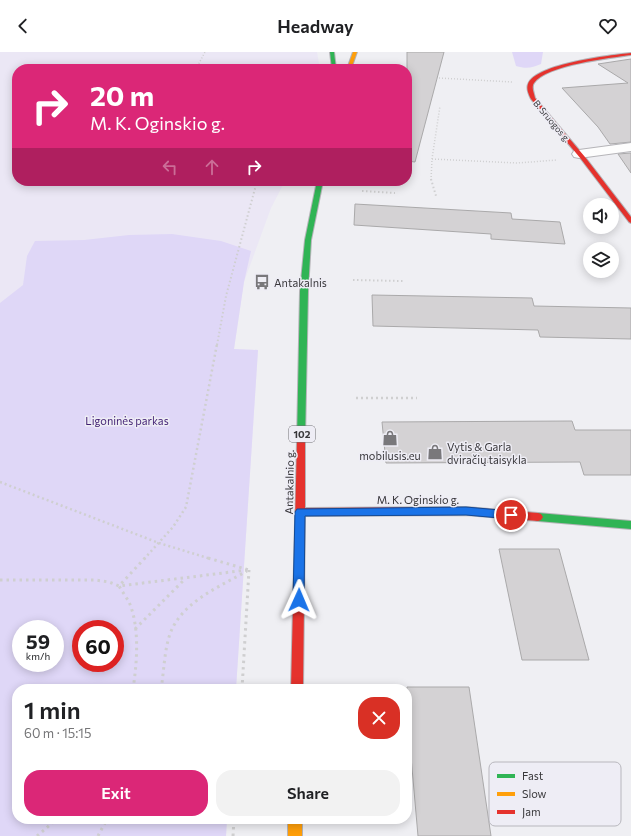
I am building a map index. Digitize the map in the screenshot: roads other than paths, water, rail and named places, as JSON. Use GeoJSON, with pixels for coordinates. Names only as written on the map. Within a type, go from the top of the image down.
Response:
{"type":"FeatureCollection","features":[{"type":"Feature","properties":{"kind":"street"},"geometry":{"type":"LineString","coordinates":[[332,52],[333,64]]}},
{"type":"Feature","properties":{"kind":"street"},"geometry":{"type":"LineString","coordinates":[[351,64],[355,52]]}},
{"type":"Feature","properties":{"kind":"street","name":"B. Sruogos g."},"geometry":{"type":"LineString","coordinates":[[631,54],[559,68],[536,77],[531,82],[529,88],[533,98],[581,156],[631,221]]}},
{"type":"Feature","properties":{"kind":"street"},"geometry":{"type":"LineString","coordinates":[[581,156],[631,147]]}},
{"type":"Feature","properties":{"kind":"street","name":"Antakalnio g."},"geometry":{"type":"LineString","coordinates":[[297,684],[304,291],[308,240],[319,186]]}},
{"type":"Feature","properties":{"kind":"street","name":"M. K. Oginskio g."},"geometry":{"type":"LineString","coordinates":[[300,512],[466,511],[631,525]]}},
{"type":"Feature","properties":{"kind":"street"},"geometry":{"type":"LineString","coordinates":[[295,836],[296,824]]}},
{"type":"Feature","properties":{"kind":"place","name":"Antakalnis"},"geometry":{"type":"Point","coordinates":[262,282]}},
{"type":"Feature","properties":{"kind":"place","name":"mobilusis.eu"},"geometry":{"type":"Point","coordinates":[390,438]}},
{"type":"Feature","properties":{"kind":"place","name":"Vytis & Garla dviračių taisykla"},"geometry":{"type":"Point","coordinates":[435,452]}},
{"type":"Feature","properties":{"kind":"park label","name":"Ligoninės parkas"},"geometry":{"type":"Point","coordinates":[127,420]}}]}
